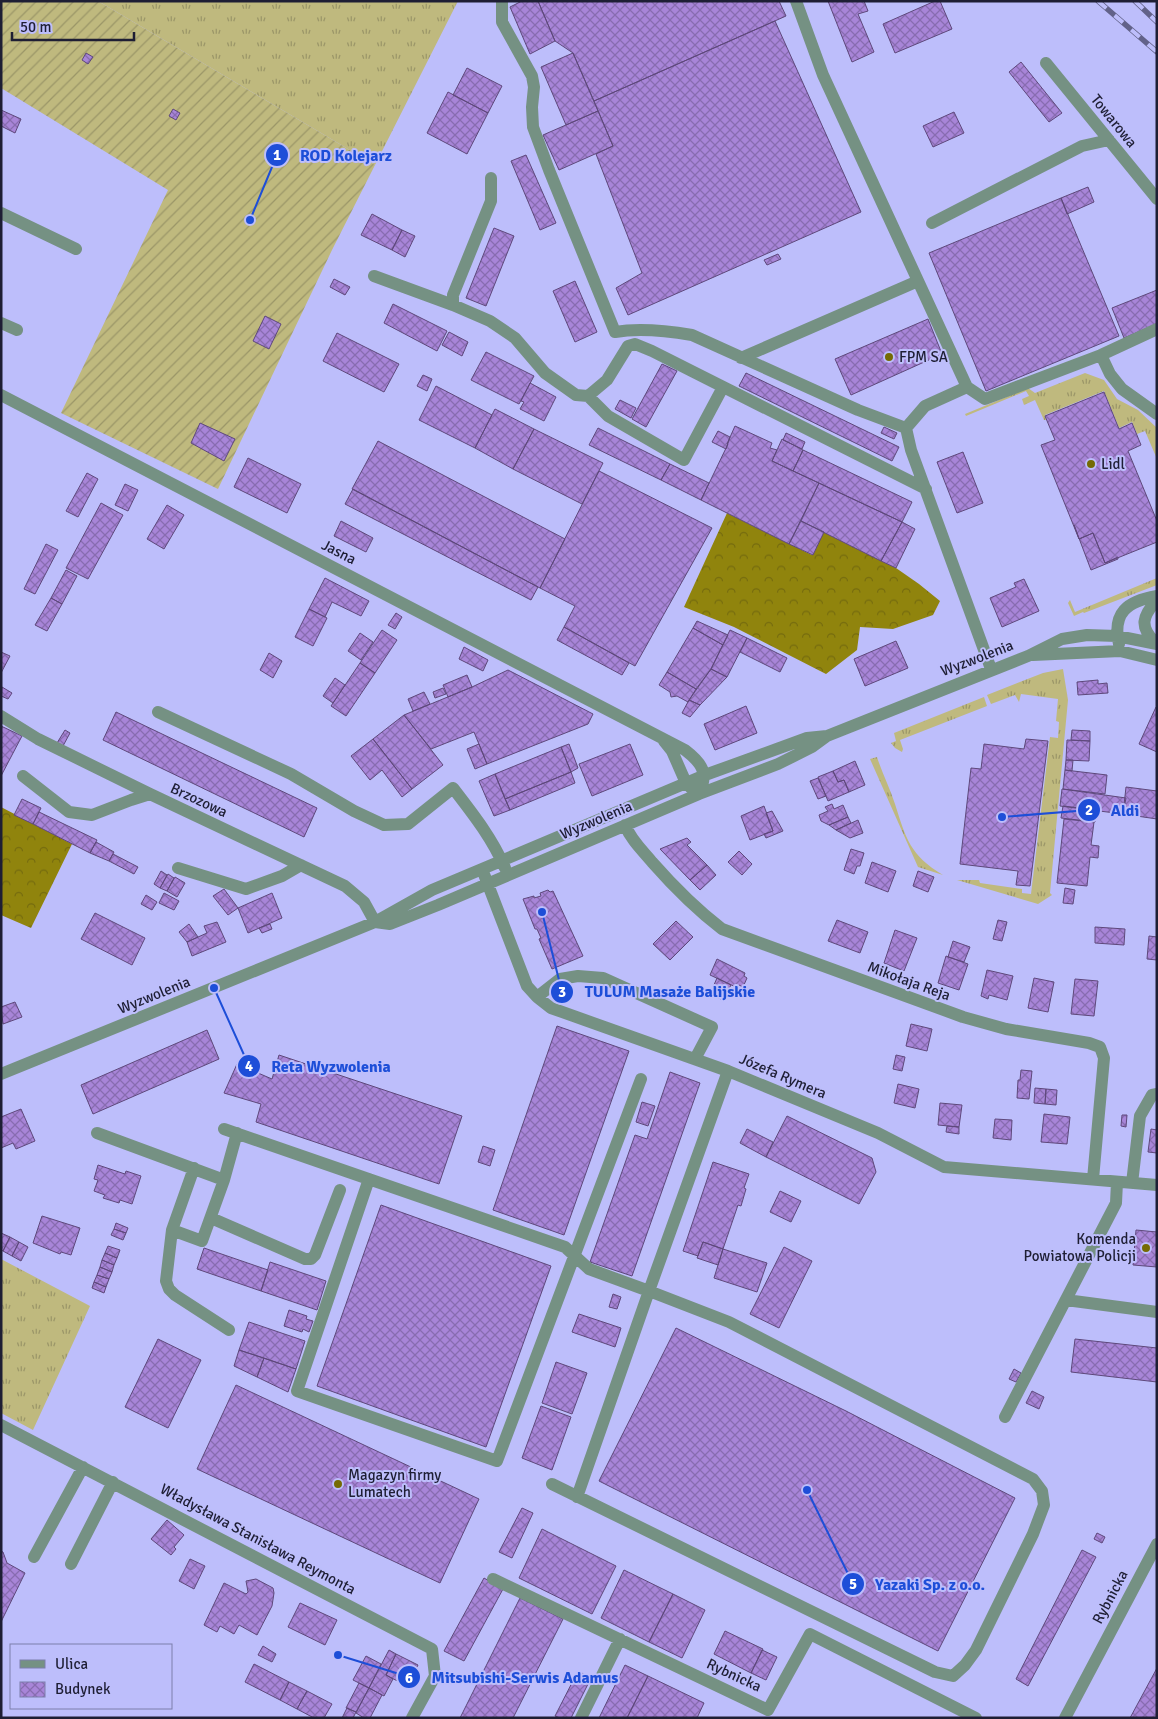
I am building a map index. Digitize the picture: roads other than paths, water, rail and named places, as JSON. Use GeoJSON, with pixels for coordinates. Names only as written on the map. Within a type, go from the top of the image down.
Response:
{"type":"FeatureCollection","features":[{"type":"Feature","properties":{"kind":"street"},"geometry":{"type":"LineString","coordinates":[[502,1],[502,22],[532,76],[534,87],[532,108],[534,127],[548,170],[616,332],[642,330],[692,335],[858,410],[906,428]]}},
{"type":"Feature","properties":{"kind":"street"},"geometry":{"type":"LineString","coordinates":[[796,1],[823,75],[967,387],[985,399],[1101,355],[1157,329]]}},
{"type":"Feature","properties":{"kind":"street","name":"Towarowa"},"geometry":{"type":"LineString","coordinates":[[1046,63],[1157,199]]}},
{"type":"Feature","properties":{"kind":"street"},"geometry":{"type":"LineString","coordinates":[[932,223],[1082,146],[1109,140]]}},
{"type":"Feature","properties":{"kind":"street"},"geometry":{"type":"LineString","coordinates":[[452,305],[453,296],[490,201],[491,178]]}},
{"type":"Feature","properties":{"kind":"street"},"geometry":{"type":"LineString","coordinates":[[1,213],[76,249]]}},
{"type":"Feature","properties":{"kind":"street"},"geometry":{"type":"LineString","coordinates":[[374,276],[490,321],[515,338],[545,373],[576,395],[588,396],[608,416],[684,460],[723,387]]}},
{"type":"Feature","properties":{"kind":"street"},"geometry":{"type":"LineString","coordinates":[[741,358],[918,281]]}},
{"type":"Feature","properties":{"kind":"street"},"geometry":{"type":"LineString","coordinates":[[1,323],[17,330]]}},
{"type":"Feature","properties":{"kind":"street"},"geometry":{"type":"LineString","coordinates":[[588,396],[608,380],[628,346],[634,344],[652,351],[926,489]]}},
{"type":"Feature","properties":{"kind":"street"},"geometry":{"type":"LineString","coordinates":[[1101,355],[1110,374],[1122,389],[1157,414]]}},
{"type":"Feature","properties":{"kind":"street"},"geometry":{"type":"LineString","coordinates":[[906,428],[925,406],[967,387]]}},
{"type":"Feature","properties":{"kind":"street","name":"Jasna"},"geometry":{"type":"LineString","coordinates":[[1,395],[689,753],[700,764],[705,775]]}},
{"type":"Feature","properties":{"kind":"street"},"geometry":{"type":"LineString","coordinates":[[906,428],[911,450],[991,669]]}},
{"type":"Feature","properties":{"kind":"street"},"geometry":{"type":"LineString","coordinates":[[1120,650],[1116,624],[1126,608],[1146,598],[1157,596]]}},
{"type":"Feature","properties":{"kind":"street"},"geometry":{"type":"LineString","coordinates":[[1156,644],[1145,631],[1144,624],[1150,607],[1157,600]]}},
{"type":"Feature","properties":{"kind":"street","name":"Wyzwolenia"},"geometry":{"type":"LineString","coordinates":[[374,922],[390,924],[699,794],[778,764],[812,747],[827,736],[991,669],[1028,656],[1062,639],[1087,635],[1117,636],[1156,644]]}},
{"type":"Feature","properties":{"kind":"street","name":"Wyzwolenia"},"geometry":{"type":"LineString","coordinates":[[1028,656],[1120,650],[1157,660]]}},
{"type":"Feature","properties":{"kind":"street"},"geometry":{"type":"LineString","coordinates":[[158,712],[291,774],[317,787],[354,811],[384,825],[408,824],[453,788],[482,825],[502,860],[508,875]]}},
{"type":"Feature","properties":{"kind":"street","name":"Brzozowa"},"geometry":{"type":"LineString","coordinates":[[1,716],[38,739],[345,886],[364,902],[374,922]]}},
{"type":"Feature","properties":{"kind":"street","name":"Wyzwolenia"},"geometry":{"type":"LineString","coordinates":[[1,1074],[374,922],[432,890],[705,775],[807,738],[827,736]]}},
{"type":"Feature","properties":{"kind":"street","name":"Jasna"},"geometry":{"type":"LineString","coordinates":[[662,739],[672,751],[686,783],[699,794]]}},
{"type":"Feature","properties":{"kind":"street"},"geometry":{"type":"LineString","coordinates":[[699,794],[704,785],[705,775]]}},
{"type":"Feature","properties":{"kind":"street"},"geometry":{"type":"LineString","coordinates":[[24,776],[69,812],[92,815],[150,794]]}},
{"type":"Feature","properties":{"kind":"street","name":"Mikołaja Reja"},"geometry":{"type":"LineString","coordinates":[[625,825],[630,837],[677,890],[722,929],[962,1017],[1006,1029],[1089,1043],[1100,1047],[1104,1058],[1093,1180]]}},
{"type":"Feature","properties":{"kind":"street"},"geometry":{"type":"LineString","coordinates":[[178,868],[246,889],[282,876],[301,866]]}},
{"type":"Feature","properties":{"kind":"street","name":"Józefa Rymera"},"geometry":{"type":"LineString","coordinates":[[482,869],[527,986],[551,1008],[728,1070],[878,1133],[944,1167],[1157,1185]]}},
{"type":"Feature","properties":{"kind":"street"},"geometry":{"type":"LineString","coordinates":[[537,997],[560,979],[578,976],[603,978],[712,1027],[696,1059]]}},
{"type":"Feature","properties":{"kind":"street"},"geometry":{"type":"LineString","coordinates":[[577,1496],[728,1070]]}},
{"type":"Feature","properties":{"kind":"street"},"geometry":{"type":"LineString","coordinates":[[370,1179],[297,1391],[497,1460],[641,1079]]}},
{"type":"Feature","properties":{"kind":"street"},"geometry":{"type":"LineString","coordinates":[[1132,1183],[1140,1116],[1152,1095],[1157,1094]]}},
{"type":"Feature","properties":{"kind":"street"},"geometry":{"type":"LineString","coordinates":[[224,1129],[565,1247],[589,1269],[729,1322],[1033,1479],[1042,1491],[1044,1505],[1033,1534],[976,1650],[966,1665],[953,1676],[935,1672],[552,1484]]}},
{"type":"Feature","properties":{"kind":"street"},"geometry":{"type":"LineString","coordinates":[[97,1133],[224,1180]]}},
{"type":"Feature","properties":{"kind":"street"},"geometry":{"type":"LineString","coordinates":[[172,1230],[202,1241],[224,1180],[237,1133]]}},
{"type":"Feature","properties":{"kind":"street"},"geometry":{"type":"LineString","coordinates":[[194,1168],[172,1230],[166,1281],[169,1289],[175,1295],[229,1330]]}},
{"type":"Feature","properties":{"kind":"street"},"geometry":{"type":"LineString","coordinates":[[1005,1417],[1116,1203],[1117,1182]]}},
{"type":"Feature","properties":{"kind":"street"},"geometry":{"type":"LineString","coordinates":[[211,1218],[305,1259],[311,1259],[315,1255],[340,1190]]}},
{"type":"Feature","properties":{"kind":"street"},"geometry":{"type":"LineString","coordinates":[[1066,1300],[1157,1312]]}},
{"type":"Feature","properties":{"kind":"street","name":"Władysława Stanisława Reymonta"},"geometry":{"type":"LineString","coordinates":[[1,1425],[432,1649],[435,1676],[412,1718]]}},
{"type":"Feature","properties":{"kind":"street"},"geometry":{"type":"LineString","coordinates":[[34,1557],[84,1467]]}},
{"type":"Feature","properties":{"kind":"street"},"geometry":{"type":"LineString","coordinates":[[71,1564],[113,1482]]}},
{"type":"Feature","properties":{"kind":"street","name":"Rybnicka"},"geometry":{"type":"LineString","coordinates":[[1065,1718],[1157,1544]]}},
{"type":"Feature","properties":{"kind":"street","name":"Rybnicka"},"geometry":{"type":"LineString","coordinates":[[493,1579],[768,1710],[810,1634],[976,1718]]}},
{"type":"Feature","properties":{"kind":"street"},"geometry":{"type":"LineString","coordinates":[[582,1718],[620,1639]]}},
{"type":"Feature","properties":{"kind":"railway"},"geometry":{"type":"LineString","coordinates":[[1098,1],[1157,52]]}},
{"type":"Feature","properties":{"kind":"railway"},"geometry":{"type":"LineString","coordinates":[[1135,1],[1157,22]]}},
{"type":"Feature","properties":{"kind":"place","name":"ROD Kolejarz"},"geometry":{"type":"Point","coordinates":[250,220]}},
{"type":"Feature","properties":{"kind":"place","name":"FPM SA"},"geometry":{"type":"Point","coordinates":[889,357]}},
{"type":"Feature","properties":{"kind":"place","name":"Lidl"},"geometry":{"type":"Point","coordinates":[1091,464]}},
{"type":"Feature","properties":{"kind":"place","name":"Aldi"},"geometry":{"type":"Point","coordinates":[1002,817]}},
{"type":"Feature","properties":{"kind":"place","name":"TULUM Masaże Balijskie"},"geometry":{"type":"Point","coordinates":[542,912]}},
{"type":"Feature","properties":{"kind":"place","name":"Reta Wyzwolenia"},"geometry":{"type":"Point","coordinates":[214,988]}},
{"type":"Feature","properties":{"kind":"place","name":"Komenda Powiatowa Policji"},"geometry":{"type":"Point","coordinates":[1146,1248]}},
{"type":"Feature","properties":{"kind":"place","name":"Magazyn firmy Lumatech"},"geometry":{"type":"Point","coordinates":[338,1484]}},
{"type":"Feature","properties":{"kind":"place","name":"Yazaki Sp. z o.o."},"geometry":{"type":"Point","coordinates":[807,1490]}},
{"type":"Feature","properties":{"kind":"place","name":"Mitsubishi-Serwis Adamus"},"geometry":{"type":"Point","coordinates":[338,1655]}}]}
